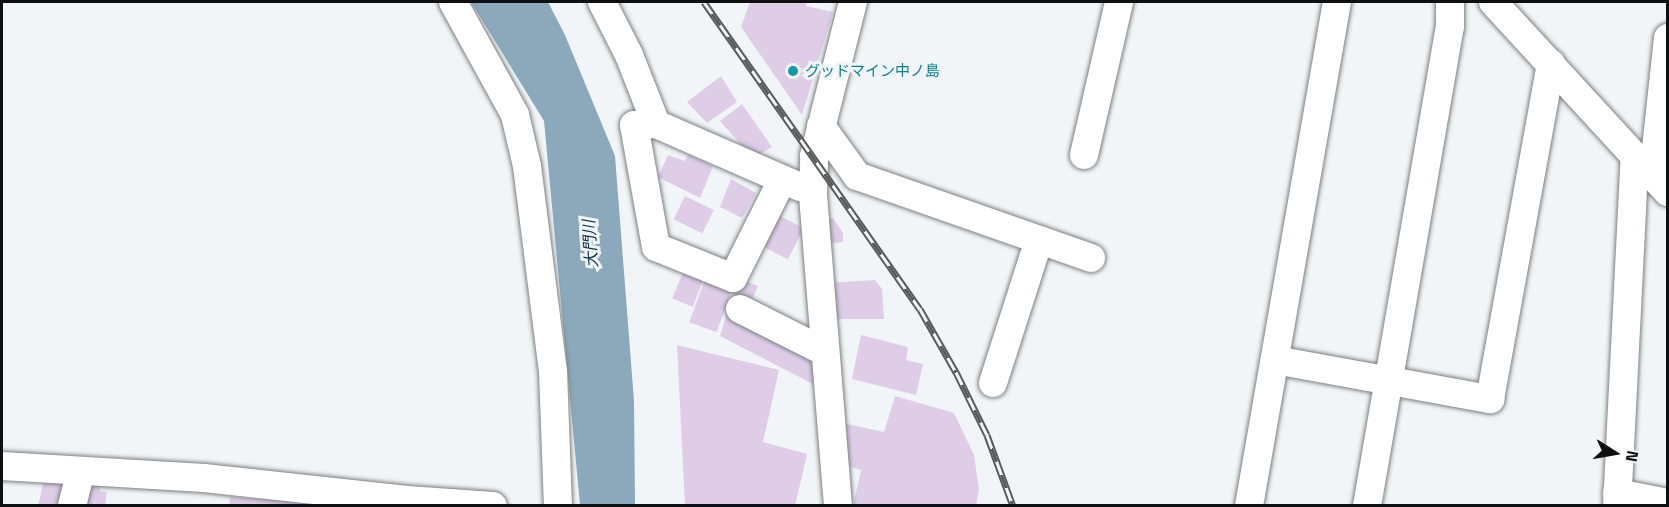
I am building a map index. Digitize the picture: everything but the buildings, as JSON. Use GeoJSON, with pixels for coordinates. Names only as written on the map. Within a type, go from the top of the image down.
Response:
{"type":"FeatureCollection","features":[{"type":"Feature","properties":{"kind":"street"},"geometry":{"type":"LineString","coordinates":[[453,2],[515,115],[527,166],[553,371],[558,506]]}},
{"type":"Feature","properties":{"kind":"street"},"geometry":{"type":"LineString","coordinates":[[602,2],[629,55],[656,124]]}},
{"type":"Feature","properties":{"kind":"street"},"geometry":{"type":"LineString","coordinates":[[838,506],[813,193],[814,156],[853,2]]}},
{"type":"Feature","properties":{"kind":"street"},"geometry":{"type":"LineString","coordinates":[[1084,155],[1119,2]]}},
{"type":"Feature","properties":{"kind":"street"},"geometry":{"type":"LineString","coordinates":[[1249,506],[1337,2]]}},
{"type":"Feature","properties":{"kind":"street"},"geometry":{"type":"LineString","coordinates":[[1367,506],[1450,27],[1450,2]]}},
{"type":"Feature","properties":{"kind":"street"},"geometry":{"type":"LineString","coordinates":[[1493,2],[1660,184]]}},
{"type":"Feature","properties":{"kind":"street"},"geometry":{"type":"LineString","coordinates":[[1660,184],[1668,38]]}},
{"type":"Feature","properties":{"kind":"street"},"geometry":{"type":"LineString","coordinates":[[1275,360],[1490,399],[1551,64]]}},
{"type":"Feature","properties":{"kind":"street"},"geometry":{"type":"LineString","coordinates":[[782,180],[733,278],[656,248],[634,125],[656,124],[813,193]]}},
{"type":"Feature","properties":{"kind":"street"},"geometry":{"type":"LineString","coordinates":[[821,126],[857,176],[1091,258]]}},
{"type":"Feature","properties":{"kind":"street"},"geometry":{"type":"LineString","coordinates":[[1635,155],[1617,499],[1668,503]]}},
{"type":"Feature","properties":{"kind":"street"},"geometry":{"type":"LineString","coordinates":[[993,383],[1039,240]]}},
{"type":"Feature","properties":{"kind":"street"},"geometry":{"type":"LineString","coordinates":[[740,309],[825,352]]}},
{"type":"Feature","properties":{"kind":"street"},"geometry":{"type":"LineString","coordinates":[[2,466],[80,473],[204,478],[407,500],[493,506]]}},
{"type":"Feature","properties":{"kind":"street"},"geometry":{"type":"LineString","coordinates":[[72,506],[80,473]]}},
{"type":"Feature","properties":{"kind":"water","name":"大門川"},"geometry":{"type":"Polygon","coordinates":[[[471,2],[548,2],[565,35],[615,156],[634,401],[635,505],[580,505],[544,121],[471,2]]]}},
{"type":"Feature","properties":{"kind":"railway"},"geometry":{"type":"LineString","coordinates":[[704,2],[920,309],[956,372],[987,435],[1013,506]]}},
{"type":"Feature","properties":{"kind":"place","name":"グッドマイン中ノ島"},"geometry":{"type":"Point","coordinates":[793,71]}}]}
